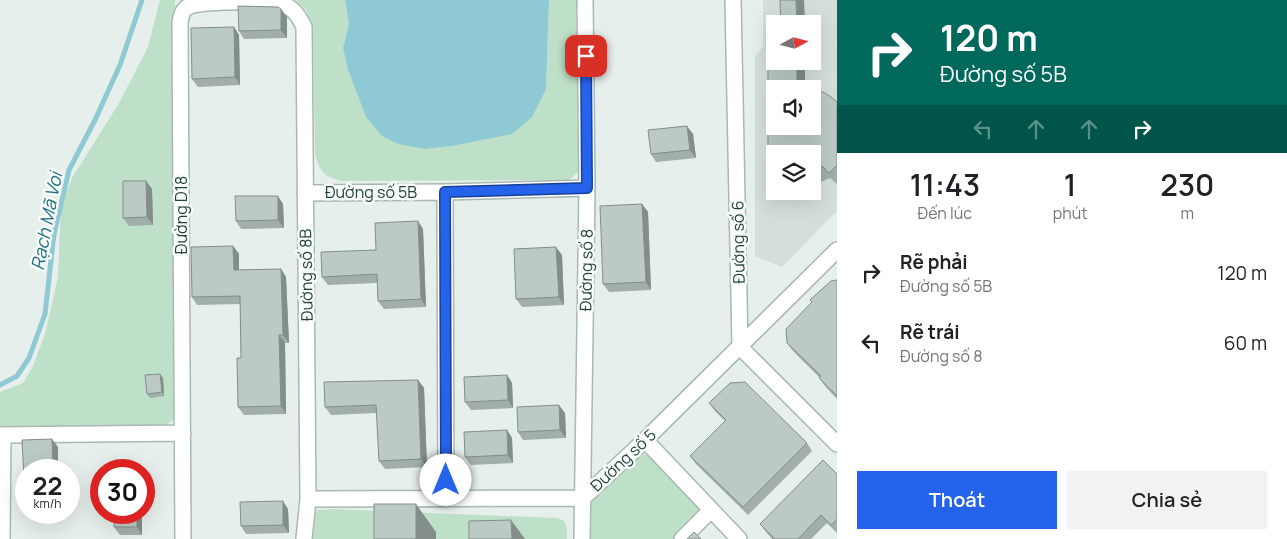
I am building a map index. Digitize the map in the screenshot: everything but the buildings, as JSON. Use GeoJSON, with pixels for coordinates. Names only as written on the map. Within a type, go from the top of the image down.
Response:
{"type":"FeatureCollection","features":[{"type":"Feature","properties":{"kind":"street","name":"Đường số 8"},"geometry":{"type":"LineString","coordinates":[[582,539],[587,188],[585,0]]}},
{"type":"Feature","properties":{"kind":"street","name":"Đường số 6"},"geometry":{"type":"LineString","coordinates":[[733,0],[740,347]]}},
{"type":"Feature","properties":{"kind":"street","name":"Đường D18"},"geometry":{"type":"LineString","coordinates":[[182,539],[180,33],[182,14],[185,9],[198,3],[272,2],[281,3],[297,13]]}},
{"type":"Feature","properties":{"kind":"street","name":"Đường số 8B"},"geometry":{"type":"LineString","coordinates":[[297,13],[304,27],[308,500],[304,539]]}},
{"type":"Feature","properties":{"kind":"street","name":"Đường số 5B"},"geometry":{"type":"LineString","coordinates":[[305,193],[587,188]]}},
{"type":"Feature","properties":{"kind":"street"},"geometry":{"type":"LineString","coordinates":[[445,192],[446,499]]}},
{"type":"Feature","properties":{"kind":"street","name":"Đường số 5"},"geometry":{"type":"LineString","coordinates":[[308,500],[583,498],[645,440],[836,252]]}},
{"type":"Feature","properties":{"kind":"street"},"geometry":{"type":"LineString","coordinates":[[740,347],[837,444]]}},
{"type":"Feature","properties":{"kind":"street"},"geometry":{"type":"LineString","coordinates":[[2,539],[1,435],[183,433]]}},
{"type":"Feature","properties":{"kind":"street"},"geometry":{"type":"LineString","coordinates":[[645,440],[739,539]]}},
{"type":"Feature","properties":{"kind":"street"},"geometry":{"type":"LineString","coordinates":[[682,539],[711,510]]}},
{"type":"Feature","properties":{"kind":"shaded area"},"geometry":{"type":"Polygon","coordinates":[[[763,0],[837,0],[837,211],[782,267],[755,256],[755,57],[763,47],[763,0]]]}},
{"type":"Feature","properties":{"kind":"green space"},"geometry":{"type":"Polygon","coordinates":[[[160,0],[175,0],[176,414],[171,422],[159,426],[0,426],[0,392],[23,383],[33,366],[45,334],[58,277],[61,207],[72,178],[119,103],[148,47],[160,0]]]}},
{"type":"Feature","properties":{"kind":"green space"},"geometry":{"type":"Polygon","coordinates":[[[296,0],[345,0],[349,24],[343,48],[348,70],[366,117],[426,149],[452,146],[511,134],[546,89],[549,0],[576,0],[578,172],[569,180],[341,181],[326,175],[318,164],[315,153],[313,25],[306,10],[296,0]]]}},
{"type":"Feature","properties":{"kind":"green space"},"geometry":{"type":"Polygon","coordinates":[[[648,454],[699,507],[699,512],[673,539],[590,539],[592,500],[636,459],[648,454]]]}},
{"type":"Feature","properties":{"kind":"green space"},"geometry":{"type":"Polygon","coordinates":[[[317,510],[557,518],[564,521],[567,528],[567,539],[311,539],[312,522],[317,510]]]}},
{"type":"Feature","properties":{"kind":"water"},"geometry":{"type":"Polygon","coordinates":[[[345,0],[549,0],[546,89],[532,117],[512,134],[452,146],[426,149],[398,144],[382,136],[366,117],[348,70],[343,48],[349,24],[345,0]]]}},
{"type":"Feature","properties":{"kind":"waterway","name":"Rạch Mã Voi"},"geometry":{"type":"LineString","coordinates":[[0,385],[17,376],[29,358],[45,314],[54,234],[69,170],[95,120],[120,65],[142,0]]}},
{"type":"Feature","properties":{"kind":"route"},"geometry":{"type":"LineString","coordinates":[[446,480],[445,192],[587,188],[586,56]]}}]}
